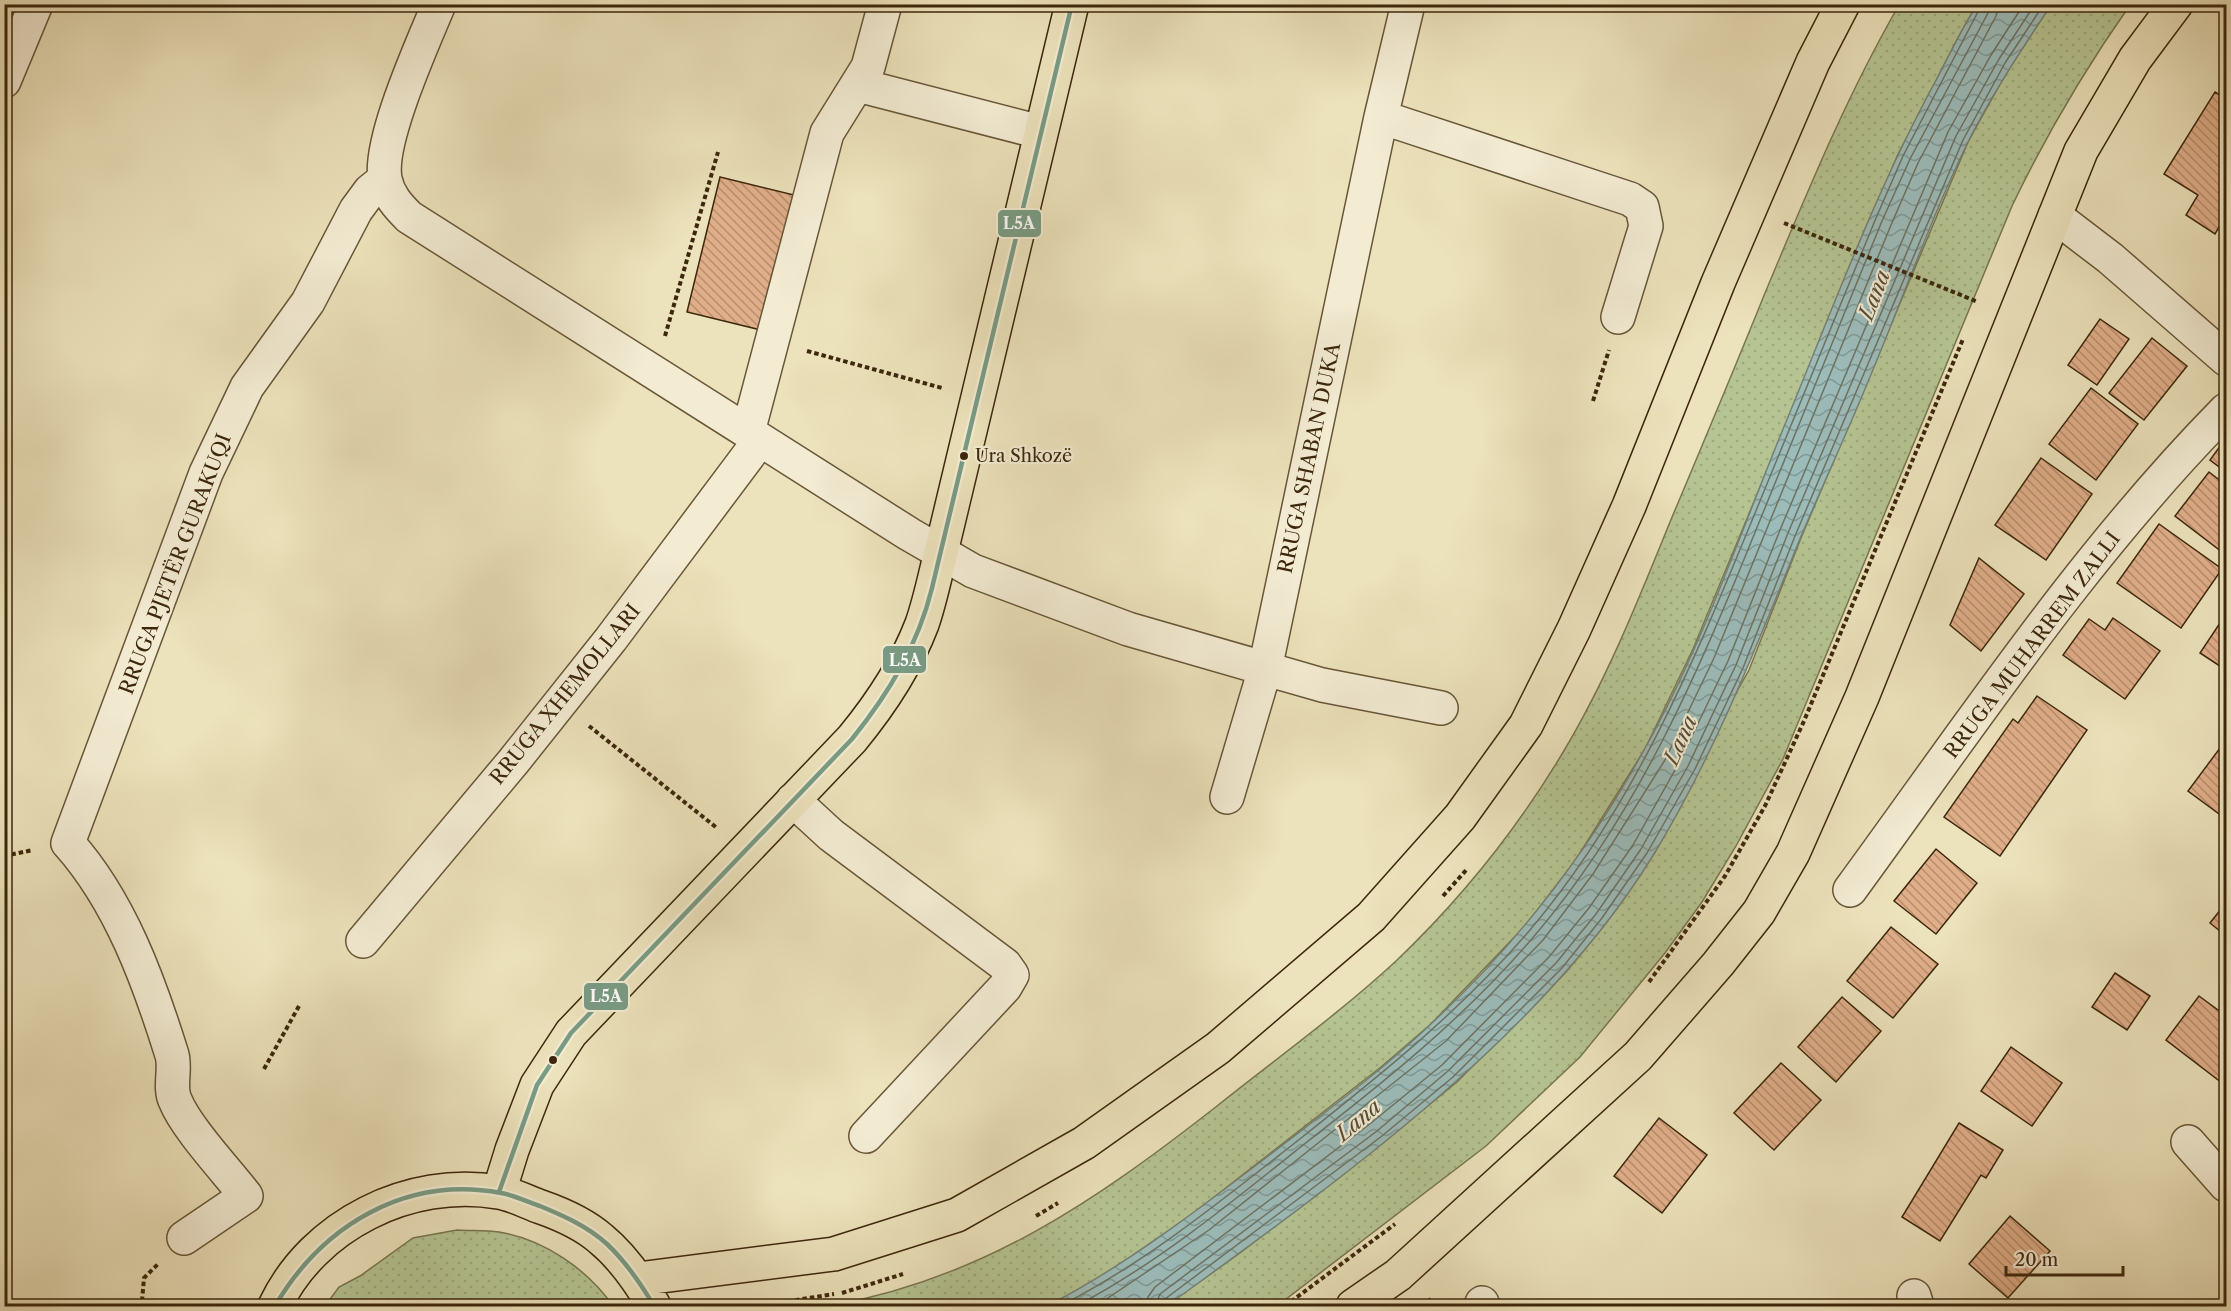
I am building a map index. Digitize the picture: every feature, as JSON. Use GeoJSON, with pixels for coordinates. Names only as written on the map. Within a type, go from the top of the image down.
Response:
{"type":"FeatureCollection","features":[{"type":"Feature","properties":{"kind":"main road"},"geometry":{"type":"LineString","coordinates":[[499,1192],[512,1150],[537,1085],[571,1033],[852,739],[884,698],[922,624],[1072,4]]}},
{"type":"Feature","properties":{"kind":"main road"},"geometry":{"type":"LineString","coordinates":[[638,1279],[834,1254],[957,1215],[1084,1143],[1218,1048],[1371,917],[1460,817],[1526,725],[1574,629],[1629,506],[1718,283],[1813,62],[1843,4]]}},
{"type":"Feature","properties":{"kind":"main road"},"geometry":{"type":"LineString","coordinates":[[1353,1306],[1400,1273],[1638,1056],[1718,964],[1759,912],[1793,853],[1862,698],[2087,141],[2135,59],[2176,4]]}},
{"type":"Feature","properties":{"kind":"main road"},"geometry":{"type":"LineString","coordinates":[[275,1306],[282,1290],[314,1250],[355,1219],[401,1198],[451,1189],[499,1192],[557,1213],[601,1239],[638,1279],[654,1306]]}},
{"type":"Feature","properties":{"kind":"street"},"geometry":{"type":"LineString","coordinates":[[4,81],[36,4]]}},
{"type":"Feature","properties":{"kind":"street"},"geometry":{"type":"LineString","coordinates":[[439,4],[386,146],[385,179],[394,202],[409,218],[973,571],[1128,629],[1322,685],[1441,708]]}},
{"type":"Feature","properties":{"kind":"street"},"geometry":{"type":"LineString","coordinates":[[754,436],[772,341],[827,134],[868,68],[885,4]]}},
{"type":"Feature","properties":{"kind":"street","name":"RRUGA SHABAN DUKA"},"geometry":{"type":"LineString","coordinates":[[1227,797],[1265,669],[1381,117],[1408,4]]}},
{"type":"Feature","properties":{"kind":"street"},"geometry":{"type":"LineString","coordinates":[[858,85],[1040,132]]}},
{"type":"Feature","properties":{"kind":"street"},"geometry":{"type":"LineString","coordinates":[[1381,117],[1630,199],[1642,207],[1646,226],[1618,317]]}},
{"type":"Feature","properties":{"kind":"street","name":"RRUGA PJETËR GURAKUQI"},"geometry":{"type":"LineString","coordinates":[[184,1238],[246,1196],[201,1139],[174,1099],[173,1059],[143,971],[114,912],[86,863],[68,843],[206,473],[247,387],[308,302],[356,210],[369,191],[385,179]]}},
{"type":"Feature","properties":{"kind":"street"},"geometry":{"type":"LineString","coordinates":[[2055,216],[2110,258],[2226,359]]}},
{"type":"Feature","properties":{"kind":"street","name":"RRUGA MUHARREM ZALLI"},"geometry":{"type":"LineString","coordinates":[[1850,890],[2067,592],[2154,486],[2226,410]]}},
{"type":"Feature","properties":{"kind":"street","name":"RRUGA XHEMOLLARI"},"geometry":{"type":"LineString","coordinates":[[363,941],[560,703],[754,436]]}},
{"type":"Feature","properties":{"kind":"street"},"geometry":{"type":"LineString","coordinates":[[793,800],[831,835],[1005,965],[1012,975],[1005,987],[867,1136]]}},
{"type":"Feature","properties":{"kind":"street"},"geometry":{"type":"LineString","coordinates":[[2188,1142],[2226,1185]]}},
{"type":"Feature","properties":{"kind":"path"},"geometry":{"type":"LineString","coordinates":[[654,371],[718,152]]}},
{"type":"Feature","properties":{"kind":"path"},"geometry":{"type":"LineString","coordinates":[[1788,225],[1978,302]]}},
{"type":"Feature","properties":{"kind":"path"},"geometry":{"type":"LineString","coordinates":[[1973,313],[1982,291]]}},
{"type":"Feature","properties":{"kind":"path"},"geometry":{"type":"LineString","coordinates":[[1593,401],[1618,317]]}},
{"type":"Feature","properties":{"kind":"path"},"geometry":{"type":"LineString","coordinates":[[1646,987],[1725,876],[1765,806],[1804,721],[1964,335]]}},
{"type":"Feature","properties":{"kind":"path"},"geometry":{"type":"LineString","coordinates":[[772,341],[938,387]]}},
{"type":"Feature","properties":{"kind":"path"},"geometry":{"type":"LineString","coordinates":[[560,703],[718,829]]}},
{"type":"Feature","properties":{"kind":"path"},"geometry":{"type":"LineString","coordinates":[[1438,902],[1473,861]]}},
{"type":"Feature","properties":{"kind":"path"},"geometry":{"type":"LineString","coordinates":[[264,1069],[299,1006]]}},
{"type":"Feature","properties":{"kind":"path"},"geometry":{"type":"LineString","coordinates":[[1029,1219],[1068,1196]]}},
{"type":"Feature","properties":{"kind":"path"},"geometry":{"type":"LineString","coordinates":[[1285,1306],[1398,1222]]}},
{"type":"Feature","properties":{"kind":"path"},"geometry":{"type":"LineString","coordinates":[[758,1306],[856,1291],[908,1272]]}},
{"type":"Feature","properties":{"kind":"path"},"geometry":{"type":"LineString","coordinates":[[142,1301],[144,1278]]}},
{"type":"Feature","properties":{"kind":"path"},"geometry":{"type":"LineString","coordinates":[[1428,1299],[1436,1306]]}},
{"type":"Feature","properties":{"kind":"green space"},"geometry":{"type":"Polygon","coordinates":[[[1899,5],[1977,5],[1898,154],[1693,649],[1645,749],[1575,861],[1526,925],[1431,1024],[1381,1067],[1195,1212],[1093,1283],[1047,1306],[829,1306],[885,1294],[938,1277],[988,1256],[1036,1231],[1127,1173],[1217,1106],[1375,980],[1442,914],[1486,863],[1545,782],[1578,726],[1607,669],[1646,581],[1811,183],[1861,75],[1899,5]]]}},
{"type":"Feature","properties":{"kind":"green space"},"geometry":{"type":"Polygon","coordinates":[[[2051,5],[2130,5],[2097,53],[2067,103],[2012,206],[1783,759],[1736,846],[1702,902],[1665,953],[1580,1057],[1486,1146],[1277,1306],[1165,1306],[1240,1253],[1457,1082],[1566,972],[1607,922],[1749,670],[1801,538],[1968,142],[2010,66],[2051,5]]]}},
{"type":"Feature","properties":{"kind":"green space"},"geometry":{"type":"Polygon","coordinates":[[[457,1230],[499,1232],[532,1241],[564,1258],[578,1269],[591,1280],[613,1306],[325,1306],[339,1287],[360,1276],[413,1238],[457,1230]]]}},
{"type":"Feature","properties":{"kind":"water","name":"Lana"},"geometry":{"type":"Polygon","coordinates":[[[1977,5],[2051,5],[1987,107],[1955,170],[1715,740],[1676,817],[1609,920],[1557,982],[1499,1042],[1437,1098],[1306,1204],[1175,1300],[1165,1306],[1047,1306],[1103,1275],[1182,1221],[1391,1060],[1463,993],[1493,961],[1522,929],[1575,860],[1644,750],[1685,669],[1721,586],[1874,207],[1913,124],[1977,5]]]}},
{"type":"Feature","properties":{"kind":"building"},"geometry":{"type":"Polygon","coordinates":[[[2226,72],[2226,89],[2220,85],[2226,72]]]}},
{"type":"Feature","properties":{"kind":"building"},"geometry":{"type":"Polygon","coordinates":[[[2215,92],[2226,99],[2226,215],[2215,234],[2186,215],[2198,195],[2164,174],[2215,92]]]}},
{"type":"Feature","properties":{"kind":"building"},"geometry":{"type":"Polygon","coordinates":[[[720,177],[794,195],[761,330],[687,312],[720,177]]]}},
{"type":"Feature","properties":{"kind":"building"},"geometry":{"type":"Polygon","coordinates":[[[2100,319],[2129,339],[2097,385],[2068,365],[2100,319]]]}},
{"type":"Feature","properties":{"kind":"building"},"geometry":{"type":"Polygon","coordinates":[[[2152,338],[2187,366],[2144,420],[2109,393],[2152,338]]]}},
{"type":"Feature","properties":{"kind":"building"},"geometry":{"type":"Polygon","coordinates":[[[2091,388],[2138,424],[2096,480],[2049,444],[2091,388]]]}},
{"type":"Feature","properties":{"kind":"building"},"geometry":{"type":"Polygon","coordinates":[[[2226,438],[2226,472],[2210,460],[2226,438]]]}},
{"type":"Feature","properties":{"kind":"building"},"geometry":{"type":"Polygon","coordinates":[[[2041,458],[2092,494],[2046,560],[1995,525],[2041,458]]]}},
{"type":"Feature","properties":{"kind":"building"},"geometry":{"type":"Polygon","coordinates":[[[2209,472],[2226,485],[2226,555],[2175,516],[2209,472]]]}},
{"type":"Feature","properties":{"kind":"building"},"geometry":{"type":"Polygon","coordinates":[[[2159,524],[2222,569],[2181,628],[2117,583],[2159,524]]]}},
{"type":"Feature","properties":{"kind":"building"},"geometry":{"type":"Polygon","coordinates":[[[1979,558],[2024,594],[1981,651],[1950,625],[1979,558]]]}},
{"type":"Feature","properties":{"kind":"building"},"geometry":{"type":"Polygon","coordinates":[[[2226,614],[2226,670],[2200,653],[2226,614]]]}},
{"type":"Feature","properties":{"kind":"building"},"geometry":{"type":"Polygon","coordinates":[[[2113,618],[2160,651],[2125,699],[2063,655],[2089,619],[2105,630],[2113,618]]]}},
{"type":"Feature","properties":{"kind":"building"},"geometry":{"type":"Polygon","coordinates":[[[2037,696],[2087,730],[2000,856],[1944,817],[2013,719],[2018,723],[2037,696]]]}},
{"type":"Feature","properties":{"kind":"building"},"geometry":{"type":"Polygon","coordinates":[[[2226,740],[2226,819],[2188,791],[2226,740]]]}},
{"type":"Feature","properties":{"kind":"building"},"geometry":{"type":"Polygon","coordinates":[[[1936,849],[1977,883],[1936,934],[1894,901],[1936,849]]]}},
{"type":"Feature","properties":{"kind":"building"},"geometry":{"type":"Polygon","coordinates":[[[2226,903],[2226,936],[2210,923],[2226,903]]]}},
{"type":"Feature","properties":{"kind":"building"},"geometry":{"type":"Polygon","coordinates":[[[1891,927],[1938,964],[1893,1018],[1847,981],[1891,927]]]}},
{"type":"Feature","properties":{"kind":"building"},"geometry":{"type":"Polygon","coordinates":[[[2115,973],[2150,996],[2127,1030],[2092,1007],[2115,973]]]}},
{"type":"Feature","properties":{"kind":"building"},"geometry":{"type":"Polygon","coordinates":[[[2199,996],[2226,1016],[2226,1086],[2166,1040],[2199,996]]]}},
{"type":"Feature","properties":{"kind":"building"},"geometry":{"type":"Polygon","coordinates":[[[1842,997],[1881,1031],[1836,1082],[1798,1047],[1842,997]]]}},
{"type":"Feature","properties":{"kind":"building"},"geometry":{"type":"Polygon","coordinates":[[[2011,1047],[2062,1083],[2032,1126],[1981,1091],[2011,1047]]]}},
{"type":"Feature","properties":{"kind":"building"},"geometry":{"type":"Polygon","coordinates":[[[1781,1063],[1821,1100],[1774,1150],[1734,1113],[1781,1063]]]}},
{"type":"Feature","properties":{"kind":"building"},"geometry":{"type":"Polygon","coordinates":[[[1659,1118],[1707,1155],[1662,1213],[1614,1176],[1659,1118]]]}},
{"type":"Feature","properties":{"kind":"building"},"geometry":{"type":"Polygon","coordinates":[[[1959,1123],[2003,1150],[1986,1178],[1981,1175],[1940,1241],[1902,1217],[1959,1123]]]}},
{"type":"Feature","properties":{"kind":"building"},"geometry":{"type":"Polygon","coordinates":[[[2010,1216],[2050,1251],[2008,1298],[1969,1264],[2010,1216]]]}},
{"type":"Feature","properties":{"kind":"transit line","name":"L5A"},"geometry":{"type":"LineString","coordinates":[[499,1192],[537,1085],[571,1033],[852,739],[901,668],[919,629],[932,588],[1072,4]]}},
{"type":"Feature","properties":{"kind":"transit line","name":"L5A"},"geometry":{"type":"LineString","coordinates":[[275,1306],[294,1277],[342,1230],[370,1213],[400,1200],[432,1192],[466,1189],[511,1195],[583,1227],[607,1244],[621,1258],[654,1306]]}},
{"type":"Feature","properties":{"kind":"place","name":"Ura Shkozë"},"geometry":{"type":"Point","coordinates":[964,456]}}]}
